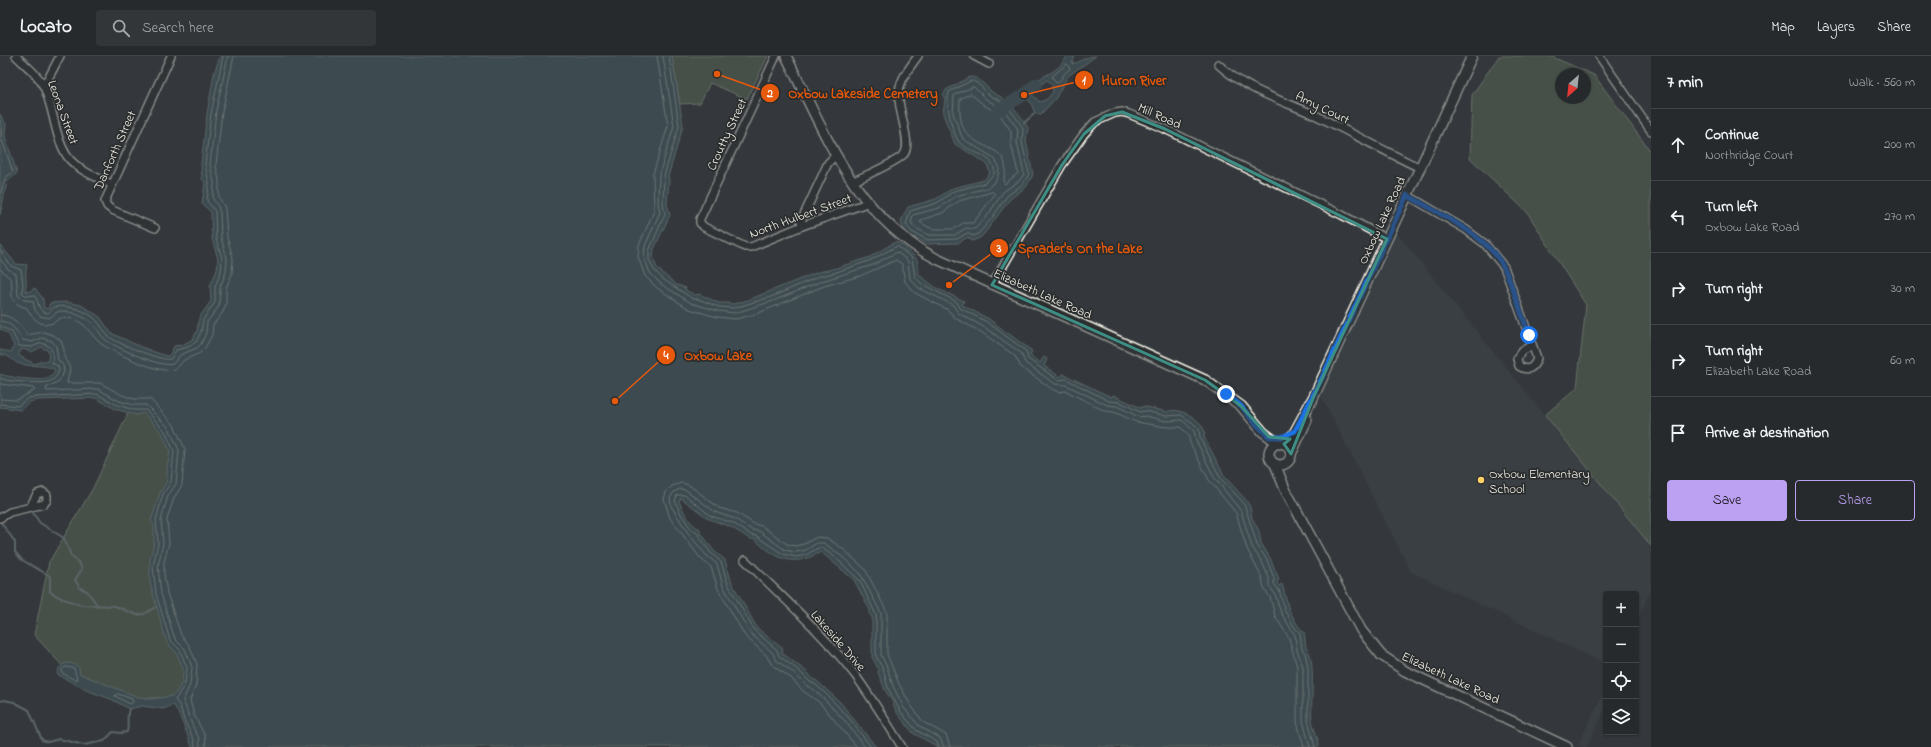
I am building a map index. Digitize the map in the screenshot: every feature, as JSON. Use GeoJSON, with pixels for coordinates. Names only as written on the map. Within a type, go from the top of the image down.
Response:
{"type":"FeatureCollection","features":[{"type":"Feature","properties":{"kind":"street","name":"Leona Street"},"geometry":{"type":"LineString","coordinates":[[16,56],[42,84],[47,93],[57,131],[67,156],[84,171],[111,184]]}},
{"type":"Feature","properties":{"kind":"street"},"geometry":{"type":"LineString","coordinates":[[42,84],[48,79],[60,56]]}},
{"type":"Feature","properties":{"kind":"street","name":"Danforth Street"},"geometry":{"type":"LineString","coordinates":[[155,228],[127,218],[107,206],[106,196],[171,56]]}},
{"type":"Feature","properties":{"kind":"street","name":"Croutty Street"},"geometry":{"type":"LineString","coordinates":[[700,223],[700,219],[776,56]]}},
{"type":"Feature","properties":{"kind":"street","name":"Elizabeth Lake Road"},"geometry":{"type":"LineString","coordinates":[[786,56],[836,155],[852,182],[867,203],[890,226],[916,247],[935,258],[992,285],[1199,377],[1222,390],[1239,405],[1269,437],[1282,444]]}},
{"type":"Feature","properties":{"kind":"street"},"geometry":{"type":"LineString","coordinates":[[852,182],[900,157],[907,150],[908,140],[903,126],[899,91],[904,77],[918,56]]}},
{"type":"Feature","properties":{"kind":"street"},"geometry":{"type":"LineString","coordinates":[[974,56],[988,64]]}},
{"type":"Feature","properties":{"kind":"street","name":"Oxbow Lake Road"},"geometry":{"type":"LineString","coordinates":[[1282,444],[1295,431],[1314,396],[1472,56]]}},
{"type":"Feature","properties":{"kind":"street"},"geometry":{"type":"LineString","coordinates":[[1599,56],[1651,131]]}},
{"type":"Feature","properties":{"kind":"street","name":"Amy Court"},"geometry":{"type":"LineString","coordinates":[[1218,64],[1240,82],[1252,89],[1291,104],[1420,168]]}},
{"type":"Feature","properties":{"kind":"street","name":"Mill Road"},"geometry":{"type":"LineString","coordinates":[[992,285],[1062,165],[1084,134],[1095,122],[1115,113],[1122,112],[1164,129],[1342,215],[1387,239]]}},
{"type":"Feature","properties":{"kind":"street"},"geometry":{"type":"LineString","coordinates":[[802,226],[801,221],[828,163],[836,155]]}},
{"type":"Feature","properties":{"kind":"street"},"geometry":{"type":"LineString","coordinates":[[1407,195],[1465,229],[1485,244],[1504,267],[1532,346]]}},
{"type":"Feature","properties":{"kind":"street","name":"North Hulbert Street"},"geometry":{"type":"LineString","coordinates":[[700,223],[704,227],[747,247],[867,203]]}},
{"type":"Feature","properties":{"kind":"street","name":"Oxbow Lake Road"},"geometry":{"type":"LineString","coordinates":[[1291,454],[1306,422],[1314,396]]}},
{"type":"Feature","properties":{"kind":"street","name":"Elizabeth Lake Road"},"geometry":{"type":"LineString","coordinates":[[1239,405],[1247,421],[1265,441],[1270,451]]}},
{"type":"Feature","properties":{"kind":"street"},"geometry":{"type":"LineString","coordinates":[[1269,437],[1282,437],[1295,431]]}},
{"type":"Feature","properties":{"kind":"street"},"geometry":{"type":"LineString","coordinates":[[1282,444],[1289,448],[1291,454],[1290,460],[1285,464],[1275,464],[1270,458],[1270,451],[1275,445],[1282,444]]}},
{"type":"Feature","properties":{"kind":"street","name":"Elizabeth Lake Road"},"geometry":{"type":"LineString","coordinates":[[1275,464],[1285,489],[1303,519],[1360,630],[1381,655],[1405,671],[1567,747]]}},
{"type":"Feature","properties":{"kind":"street","name":"Elizabeth Lake Road"},"geometry":{"type":"LineString","coordinates":[[1285,464],[1286,476],[1303,519]]}},
{"type":"Feature","properties":{"kind":"street"},"geometry":{"type":"LineString","coordinates":[[0,518],[10,512],[30,507]]}},
{"type":"Feature","properties":{"kind":"street","name":"Lakeside Drive"},"geometry":{"type":"LineString","coordinates":[[745,560],[814,628],[837,653],[860,682],[902,747]]}},
{"type":"Feature","properties":{"kind":"highlighted area"},"geometry":{"type":"Polygon","coordinates":[[[1122,112],[1165,129],[1387,239],[1314,396],[1291,454],[1284,444],[1290,439],[1269,437],[1241,406],[1205,380],[992,285],[1062,165],[1084,134],[1105,116],[1122,112]]]}},
{"type":"Feature","properties":{"kind":"shaded area","name":"Oxbow Elementary School"},"geometry":{"type":"Polygon","coordinates":[[[1397,233],[1651,546],[1651,590],[1639,616],[1639,591],[1603,591],[1603,663],[1411,572],[1321,396],[1397,233]]]}},
{"type":"Feature","properties":{"kind":"shaded area"},"geometry":{"type":"Polygon","coordinates":[[[1603,693],[1603,713],[1587,747],[1578,745],[1603,693]]]}},
{"type":"Feature","properties":{"kind":"green space"},"geometry":{"type":"Polygon","coordinates":[[[672,56],[768,56],[747,99],[710,83],[700,103],[680,104],[672,56]]]}},
{"type":"Feature","properties":{"kind":"green space"},"geometry":{"type":"Polygon","coordinates":[[[1499,56],[1550,56],[1578,68],[1555,68],[1555,104],[1591,104],[1591,74],[1594,75],[1651,152],[1651,546],[1545,415],[1577,388],[1586,305],[1527,212],[1470,158],[1472,95],[1499,56]]]}},
{"type":"Feature","properties":{"kind":"green space"},"geometry":{"type":"Polygon","coordinates":[[[138,392],[190,436],[183,698],[124,698],[68,672],[34,635],[49,562],[93,488],[138,392]]]}},
{"type":"Feature","properties":{"kind":"water"},"geometry":{"type":"Polygon","coordinates":[[[220,56],[672,56],[683,126],[668,177],[667,204],[670,215],[654,249],[653,258],[657,268],[677,285],[686,288],[685,290],[695,295],[699,294],[719,303],[733,304],[748,300],[818,272],[833,269],[870,257],[897,242],[906,248],[917,259],[919,275],[938,289],[964,301],[962,305],[989,319],[1032,351],[1030,355],[1040,363],[1044,357],[1047,359],[1044,366],[1060,377],[1063,374],[1111,397],[1113,395],[1141,408],[1143,406],[1167,412],[1172,410],[1192,416],[1202,426],[1204,437],[1225,477],[1246,500],[1250,507],[1252,518],[1259,531],[1261,543],[1270,558],[1279,579],[1277,583],[1279,586],[1282,584],[1289,610],[1298,626],[1304,632],[1306,648],[1309,653],[1312,670],[1312,719],[1319,747],[938,747],[913,733],[897,713],[885,690],[878,672],[879,670],[872,657],[872,616],[869,614],[870,610],[854,580],[821,552],[804,559],[797,560],[784,559],[777,556],[754,539],[750,539],[731,527],[709,519],[681,498],[679,501],[687,517],[696,527],[700,529],[700,534],[702,534],[713,550],[725,560],[732,583],[757,628],[783,649],[782,653],[807,672],[840,702],[876,747],[192,747],[173,705],[163,709],[142,706],[129,709],[111,699],[86,690],[57,674],[60,667],[69,663],[76,665],[79,668],[80,674],[138,697],[152,699],[172,696],[176,693],[182,683],[183,668],[176,652],[167,643],[150,583],[150,559],[154,543],[154,526],[151,521],[160,493],[167,481],[167,468],[170,451],[162,433],[144,413],[136,415],[115,409],[96,398],[37,400],[30,402],[21,410],[0,407],[0,374],[22,378],[45,379],[55,370],[43,366],[20,364],[6,355],[0,355],[0,350],[11,352],[14,346],[9,335],[0,329],[0,245],[16,264],[27,265],[25,291],[28,292],[35,288],[43,299],[44,308],[48,309],[50,303],[67,302],[81,305],[100,317],[111,333],[141,347],[166,356],[169,356],[174,346],[182,345],[193,339],[197,331],[199,318],[211,301],[210,286],[217,270],[218,259],[212,239],[211,212],[202,204],[205,183],[202,179],[201,164],[207,114],[214,74],[220,56]],[[41,347],[32,352],[23,349],[19,353],[19,356],[35,364],[41,361],[48,361],[49,351],[41,347]]]}},
{"type":"Feature","properties":{"kind":"water"},"geometry":{"type":"Polygon","coordinates":[[[1068,56],[1075,56],[1072,64],[1089,57],[1096,56],[1068,76],[1055,99],[1041,114],[1035,114],[1031,103],[1023,95],[1029,86],[1057,69],[1068,56]],[[1047,80],[1032,90],[1031,94],[1040,102],[1047,99],[1053,92],[1052,84],[1047,80]]]}},
{"type":"Feature","properties":{"kind":"water"},"geometry":{"type":"Polygon","coordinates":[[[970,77],[977,78],[993,92],[1008,102],[1023,120],[1028,128],[1026,141],[1033,175],[1026,187],[1010,199],[980,238],[972,241],[968,237],[958,243],[927,244],[908,234],[902,226],[901,221],[908,207],[936,199],[953,188],[984,180],[990,173],[987,164],[955,144],[943,114],[945,99],[943,95],[946,90],[970,77]]]}},
{"type":"Feature","properties":{"kind":"water"},"geometry":{"type":"Polygon","coordinates":[[[0,114],[6,124],[5,136],[17,173],[7,182],[0,215],[0,114]]]}},
{"type":"Feature","properties":{"kind":"waterway"},"geometry":{"type":"LineString","coordinates":[[997,111],[1024,95],[1036,84]]}},
{"type":"Feature","properties":{"kind":"waterway"},"geometry":{"type":"LineString","coordinates":[[1024,123],[1035,113]]}},
{"type":"Feature","properties":{"kind":"waterway"},"geometry":{"type":"LineString","coordinates":[[31,510],[40,523],[64,538],[71,556],[79,563],[82,569],[75,580],[80,588],[87,591],[98,606]]}},
{"type":"Feature","properties":{"kind":"waterway"},"geometry":{"type":"LineString","coordinates":[[0,521],[15,542],[15,552],[22,560],[50,576],[50,592],[61,598],[81,605],[115,606],[137,615],[144,614],[156,607]]}},
{"type":"Feature","properties":{"kind":"waterway"},"geometry":{"type":"LineString","coordinates":[[0,701],[4,700],[14,702],[29,710],[42,740],[48,742],[59,739],[84,745],[104,741],[113,732],[127,732],[129,709]]}},
{"type":"Feature","properties":{"kind":"place","name":"Oxbow Lakeside Cemetery"},"geometry":{"type":"Point","coordinates":[717,74]}},
{"type":"Feature","properties":{"kind":"place","name":"Huron River"},"geometry":{"type":"Point","coordinates":[1024,95]}},
{"type":"Feature","properties":{"kind":"place","name":"Sprader's On the Lake"},"geometry":{"type":"Point","coordinates":[949,285]}},
{"type":"Feature","properties":{"kind":"place","name":"Oxbow Lake"},"geometry":{"type":"Point","coordinates":[615,401]}},
{"type":"Feature","properties":{"kind":"place","name":"Oxbow Elementary School"},"geometry":{"type":"Point","coordinates":[1481,480]}},
{"type":"Feature","properties":{"kind":"route"},"geometry":{"type":"LineString","coordinates":[[1226,394],[1244,409],[1253,421],[1269,437],[1282,437],[1295,431],[1311,398],[1314,396],[1407,195],[1465,229],[1485,244],[1504,267],[1529,335]]}}]}
